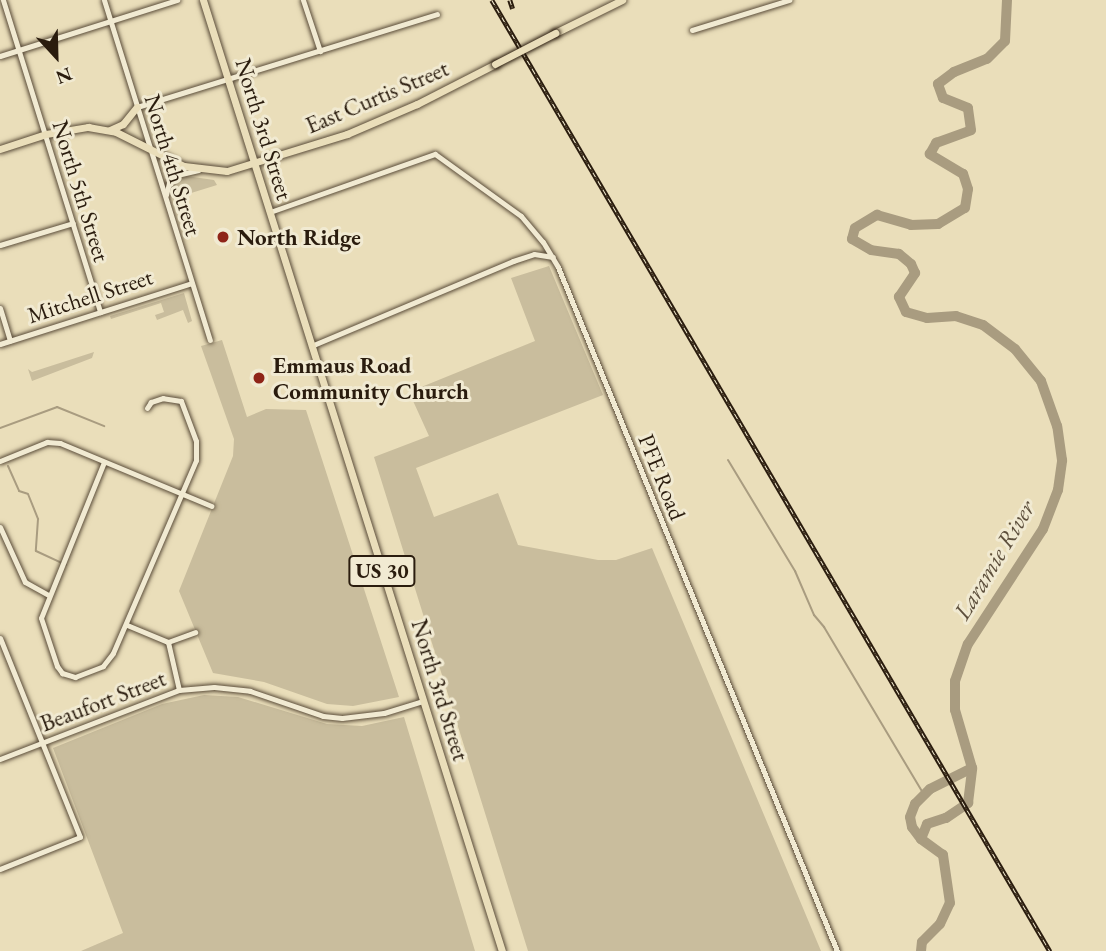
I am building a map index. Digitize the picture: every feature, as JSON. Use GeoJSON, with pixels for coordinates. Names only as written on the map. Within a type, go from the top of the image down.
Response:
{"type":"FeatureCollection","features":[{"type":"Feature","properties":{"kind":"main road","name":"North 3rd Street"},"geometry":{"type":"LineString","coordinates":[[203,0],[502,951]]}},
{"type":"Feature","properties":{"kind":"main road","name":"East Curtis Street"},"geometry":{"type":"LineString","coordinates":[[110,130],[151,151],[198,170],[227,171],[256,164],[377,122],[622,0]]}},
{"type":"Feature","properties":{"kind":"main road"},"geometry":{"type":"LineString","coordinates":[[0,149],[46,134],[88,127],[110,130],[123,124],[137,107]]}},
{"type":"Feature","properties":{"kind":"street","name":"North 5th Street"},"geometry":{"type":"LineString","coordinates":[[3,0],[100,312]]}},
{"type":"Feature","properties":{"kind":"street","name":"North 4th Street"},"geometry":{"type":"LineString","coordinates":[[104,0],[210,340]]}},
{"type":"Feature","properties":{"kind":"street"},"geometry":{"type":"LineString","coordinates":[[0,56],[177,0]]}},
{"type":"Feature","properties":{"kind":"street"},"geometry":{"type":"LineString","coordinates":[[303,0],[320,51]]}},
{"type":"Feature","properties":{"kind":"street"},"geometry":{"type":"LineString","coordinates":[[692,30],[789,0]]}},
{"type":"Feature","properties":{"kind":"street"},"geometry":{"type":"LineString","coordinates":[[137,107],[437,14]]}},
{"type":"Feature","properties":{"kind":"street","name":"PFE Road"},"geometry":{"type":"LineString","coordinates":[[270,212],[435,154],[529,224],[553,257],[837,951]]}},
{"type":"Feature","properties":{"kind":"street"},"geometry":{"type":"LineString","coordinates":[[165,198],[169,183],[177,175],[198,170]]}},
{"type":"Feature","properties":{"kind":"street"},"geometry":{"type":"LineString","coordinates":[[0,245],[73,223]]}},
{"type":"Feature","properties":{"kind":"street"},"geometry":{"type":"LineString","coordinates":[[312,346],[513,261],[534,254],[553,257]]}},
{"type":"Feature","properties":{"kind":"street","name":"Mitchell Street"},"geometry":{"type":"LineString","coordinates":[[0,344],[191,283]]}},
{"type":"Feature","properties":{"kind":"street"},"geometry":{"type":"LineString","coordinates":[[0,308],[10,341]]}},
{"type":"Feature","properties":{"kind":"street"},"geometry":{"type":"LineString","coordinates":[[104,462],[48,595],[41,618],[41,626],[57,666],[68,676],[75,677],[103,666],[127,625],[195,460],[196,450],[181,401],[171,397],[158,399],[147,408]]}},
{"type":"Feature","properties":{"kind":"street"},"geometry":{"type":"LineString","coordinates":[[0,461],[54,441],[211,506]]}},
{"type":"Feature","properties":{"kind":"street"},"geometry":{"type":"LineString","coordinates":[[0,527],[3,543],[25,582],[48,595]]}},
{"type":"Feature","properties":{"kind":"street"},"geometry":{"type":"LineString","coordinates":[[127,625],[168,642],[195,632]]}},
{"type":"Feature","properties":{"kind":"street"},"geometry":{"type":"LineString","coordinates":[[0,638],[2,649],[80,837],[0,869]]}},
{"type":"Feature","properties":{"kind":"street"},"geometry":{"type":"LineString","coordinates":[[168,642],[179,690]]}},
{"type":"Feature","properties":{"kind":"street","name":"Beaufort Street"},"geometry":{"type":"LineString","coordinates":[[0,760],[179,690],[214,687],[250,691],[323,716],[342,718],[384,713],[423,701]]}},
{"type":"Feature","properties":{"kind":"shaded area"},"geometry":{"type":"Polygon","coordinates":[[[186,176],[214,180],[217,185],[175,198],[177,204],[174,202],[171,188],[176,180],[186,176]]]}},
{"type":"Feature","properties":{"kind":"shaded area"},"geometry":{"type":"Polygon","coordinates":[[[549,266],[603,395],[416,468],[434,517],[498,493],[518,545],[598,560],[616,560],[652,548],[821,951],[528,951],[374,457],[429,436],[409,392],[535,341],[511,278],[549,266]]]}},
{"type":"Feature","properties":{"kind":"shaded area"},"geometry":{"type":"Polygon","coordinates":[[[184,293],[192,321],[188,323],[183,310],[157,320],[155,315],[164,312],[161,303],[111,319],[110,316],[184,293]]]}},
{"type":"Feature","properties":{"kind":"shaded area"},"geometry":{"type":"Polygon","coordinates":[[[222,340],[247,417],[266,409],[306,410],[399,697],[353,706],[327,704],[264,682],[213,673],[179,591],[233,456],[234,439],[201,346],[222,340]]]}},
{"type":"Feature","properties":{"kind":"shaded area"},"geometry":{"type":"Polygon","coordinates":[[[94,352],[92,358],[32,381],[28,369],[32,372],[94,352]]]}},
{"type":"Feature","properties":{"kind":"shaded area"},"geometry":{"type":"Polygon","coordinates":[[[204,695],[238,697],[327,724],[362,726],[404,717],[475,951],[81,951],[123,933],[53,748],[162,704],[204,695]]]}},
{"type":"Feature","properties":{"kind":"waterway","name":"Laramie River"},"geometry":{"type":"LineString","coordinates":[[921,951],[922,942],[940,924],[950,903],[943,855],[921,839],[927,824],[946,818],[968,803],[972,768],[955,710],[955,681],[968,644],[1043,529],[1058,490],[1062,460],[1057,426],[1041,381],[1015,349],[983,325],[956,316],[927,318],[906,312],[899,297],[915,273],[911,264],[899,254],[871,250],[852,239],[855,228],[877,215],[911,225],[938,224],[965,208],[968,189],[963,174],[930,154],[936,143],[971,130],[968,108],[943,98],[938,84],[954,72],[987,59],[1005,41],[1007,0]]}},
{"type":"Feature","properties":{"kind":"waterway"},"geometry":{"type":"LineString","coordinates":[[0,428],[57,407],[104,426]]}},
{"type":"Feature","properties":{"kind":"waterway"},"geometry":{"type":"LineString","coordinates":[[728,460],[795,571],[814,615],[824,627],[924,795]]}},
{"type":"Feature","properties":{"kind":"waterway"},"geometry":{"type":"LineString","coordinates":[[8,466],[19,491],[28,494],[38,519],[36,551],[66,565]]}},
{"type":"Feature","properties":{"kind":"waterway","name":"Laramie River"},"geometry":{"type":"LineString","coordinates":[[921,839],[912,827],[910,817],[915,804],[930,789],[972,768]]}},
{"type":"Feature","properties":{"kind":"railway"},"geometry":{"type":"LineString","coordinates":[[492,0],[1050,951]]}},
{"type":"Feature","properties":{"kind":"railway"},"geometry":{"type":"LineString","coordinates":[[510,0],[513,9]]}},
{"type":"Feature","properties":{"kind":"place","name":"North Ridge"},"geometry":{"type":"Point","coordinates":[223,237]}},
{"type":"Feature","properties":{"kind":"place","name":"Emmaus Road Community Church"},"geometry":{"type":"Point","coordinates":[259,378]}}]}
